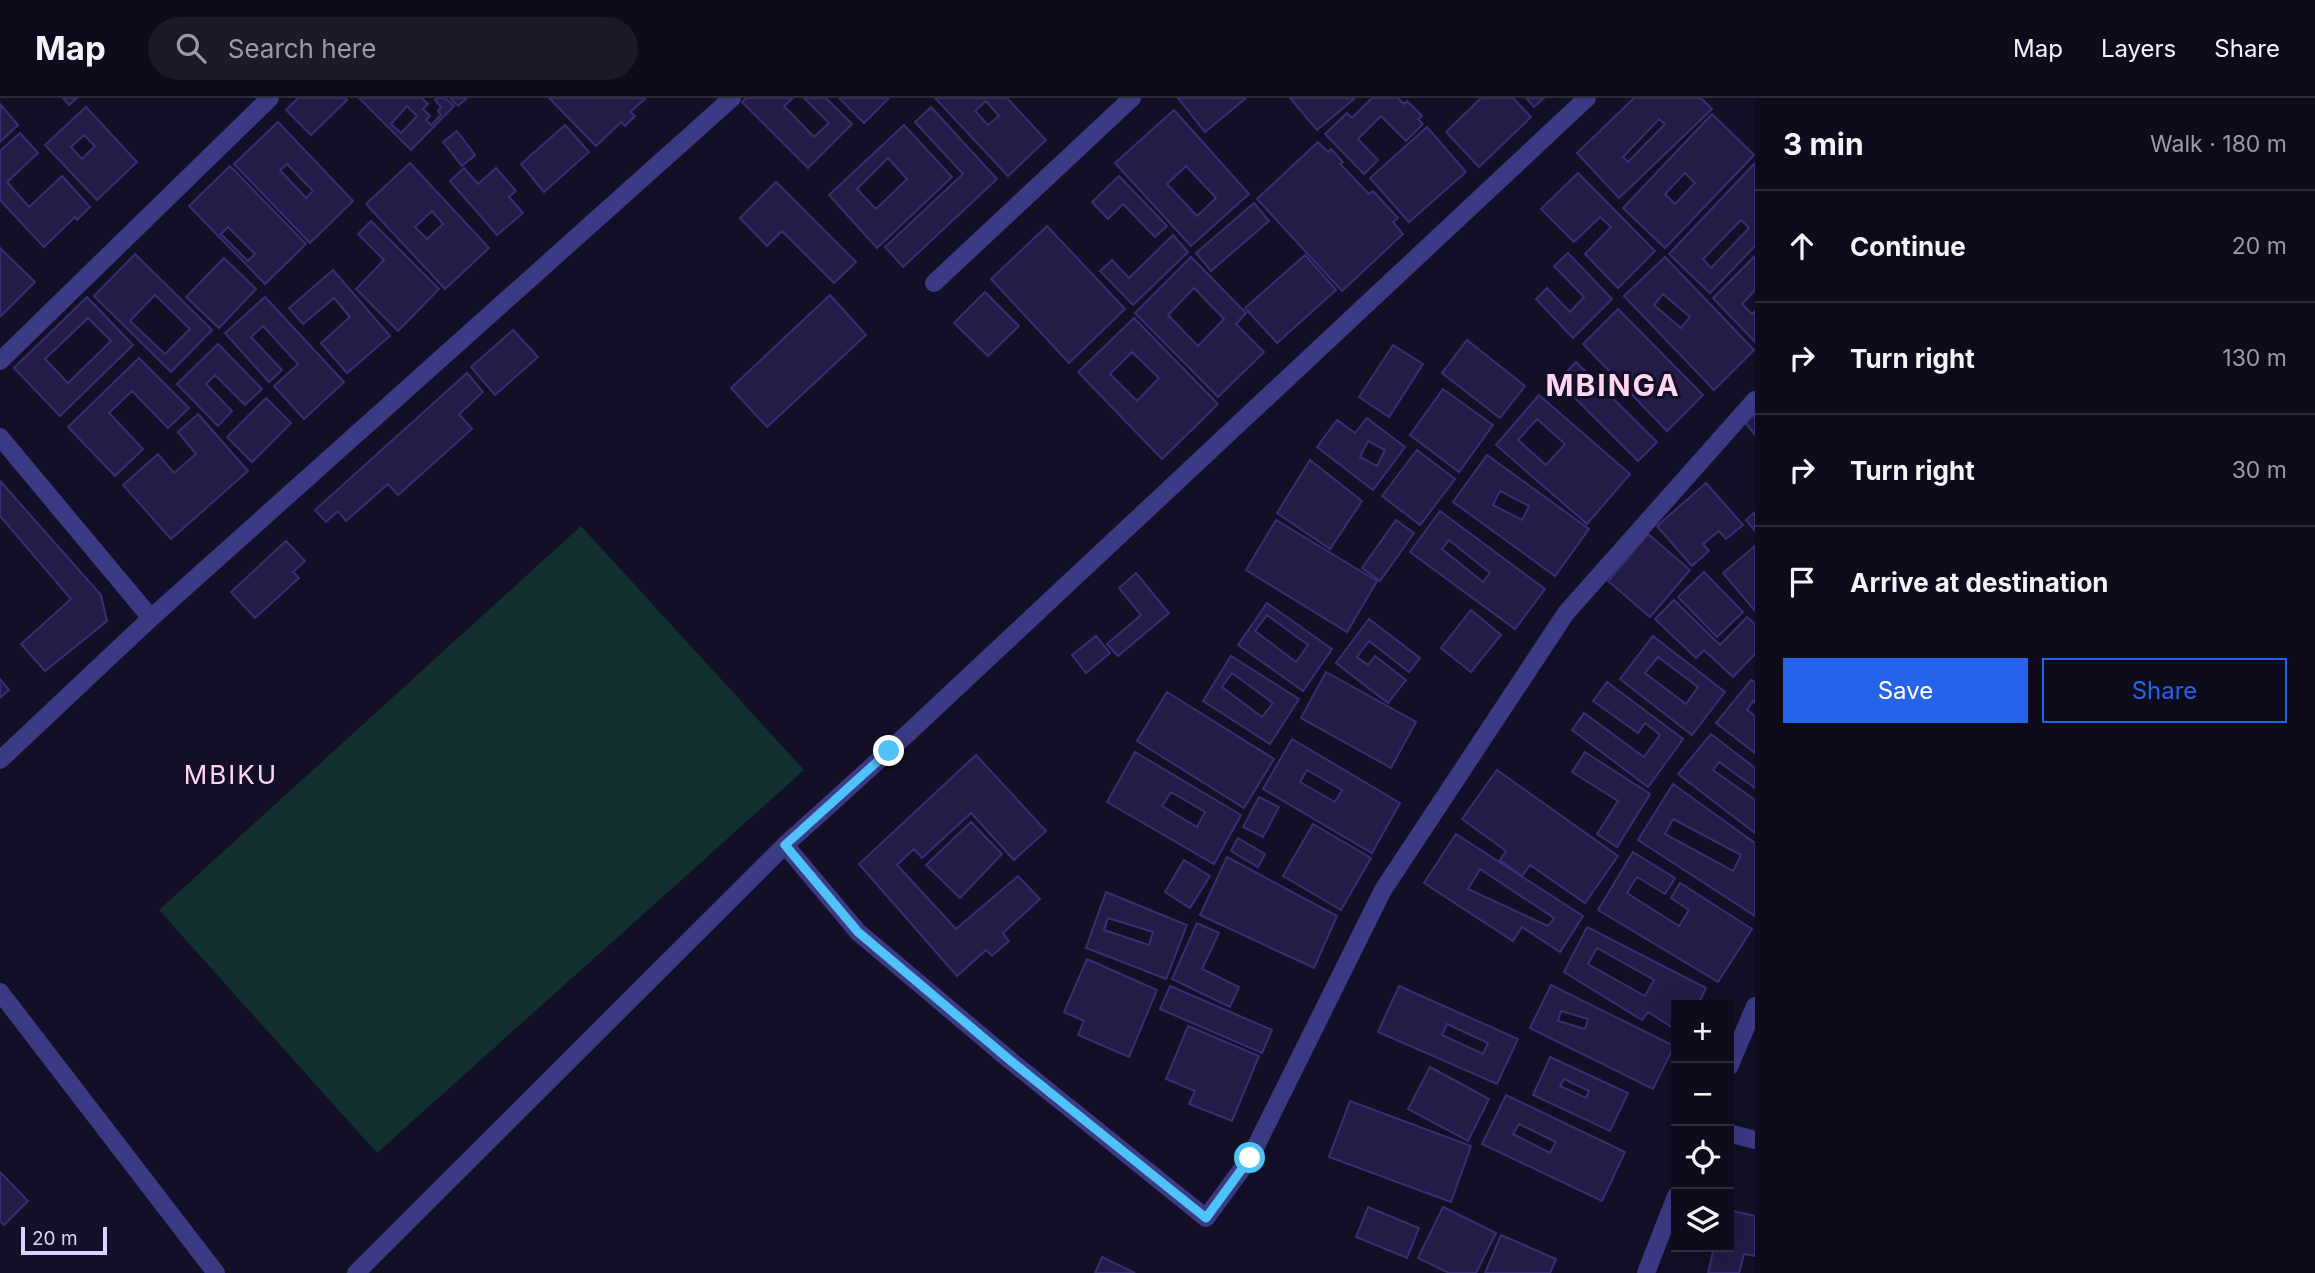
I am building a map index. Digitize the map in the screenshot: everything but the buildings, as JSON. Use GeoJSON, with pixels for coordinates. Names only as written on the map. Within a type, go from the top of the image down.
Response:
{"type":"FeatureCollection","features":[{"type":"Feature","properties":{"kind":"street"},"geometry":{"type":"LineString","coordinates":[[0,361],[270,98]]}},
{"type":"Feature","properties":{"kind":"street"},"geometry":{"type":"LineString","coordinates":[[0,760],[151,618],[732,98]]}},
{"type":"Feature","properties":{"kind":"street"},"geometry":{"type":"LineString","coordinates":[[934,283],[1132,98]]}},
{"type":"Feature","properties":{"kind":"street"},"geometry":{"type":"LineString","coordinates":[[356,1273],[785,845],[1587,98]]}},
{"type":"Feature","properties":{"kind":"street"},"geometry":{"type":"LineString","coordinates":[[785,845],[858,932],[1011,1061],[1206,1218],[1250,1158],[1383,890],[1566,613],[1755,400]]}},
{"type":"Feature","properties":{"kind":"street"},"geometry":{"type":"LineString","coordinates":[[0,437],[151,618]]}},
{"type":"Feature","properties":{"kind":"street"},"geometry":{"type":"LineString","coordinates":[[0,992],[216,1273]]}},
{"type":"Feature","properties":{"kind":"street"},"geometry":{"type":"LineString","coordinates":[[1731,1063],[1755,1006]]}},
{"type":"Feature","properties":{"kind":"street"},"geometry":{"type":"LineString","coordinates":[[1734,1134],[1755,1140]]}},
{"type":"Feature","properties":{"kind":"street"},"geometry":{"type":"LineString","coordinates":[[1646,1273],[1671,1209]]}},
{"type":"Feature","properties":{"kind":"green space"},"geometry":{"type":"Polygon","coordinates":[[[581,526],[804,770],[377,1153],[159,910],[581,526]]]}},
{"type":"Feature","properties":{"kind":"district","name":"MBINGA"},"geometry":{"type":"Point","coordinates":[1613,386]}},
{"type":"Feature","properties":{"kind":"district","name":"MBIKU"},"geometry":{"type":"Point","coordinates":[231,775]}},
{"type":"Feature","properties":{"kind":"route"},"geometry":{"type":"LineString","coordinates":[[889,751],[785,845],[858,932],[1011,1061],[1206,1218],[1250,1158]]}}]}
